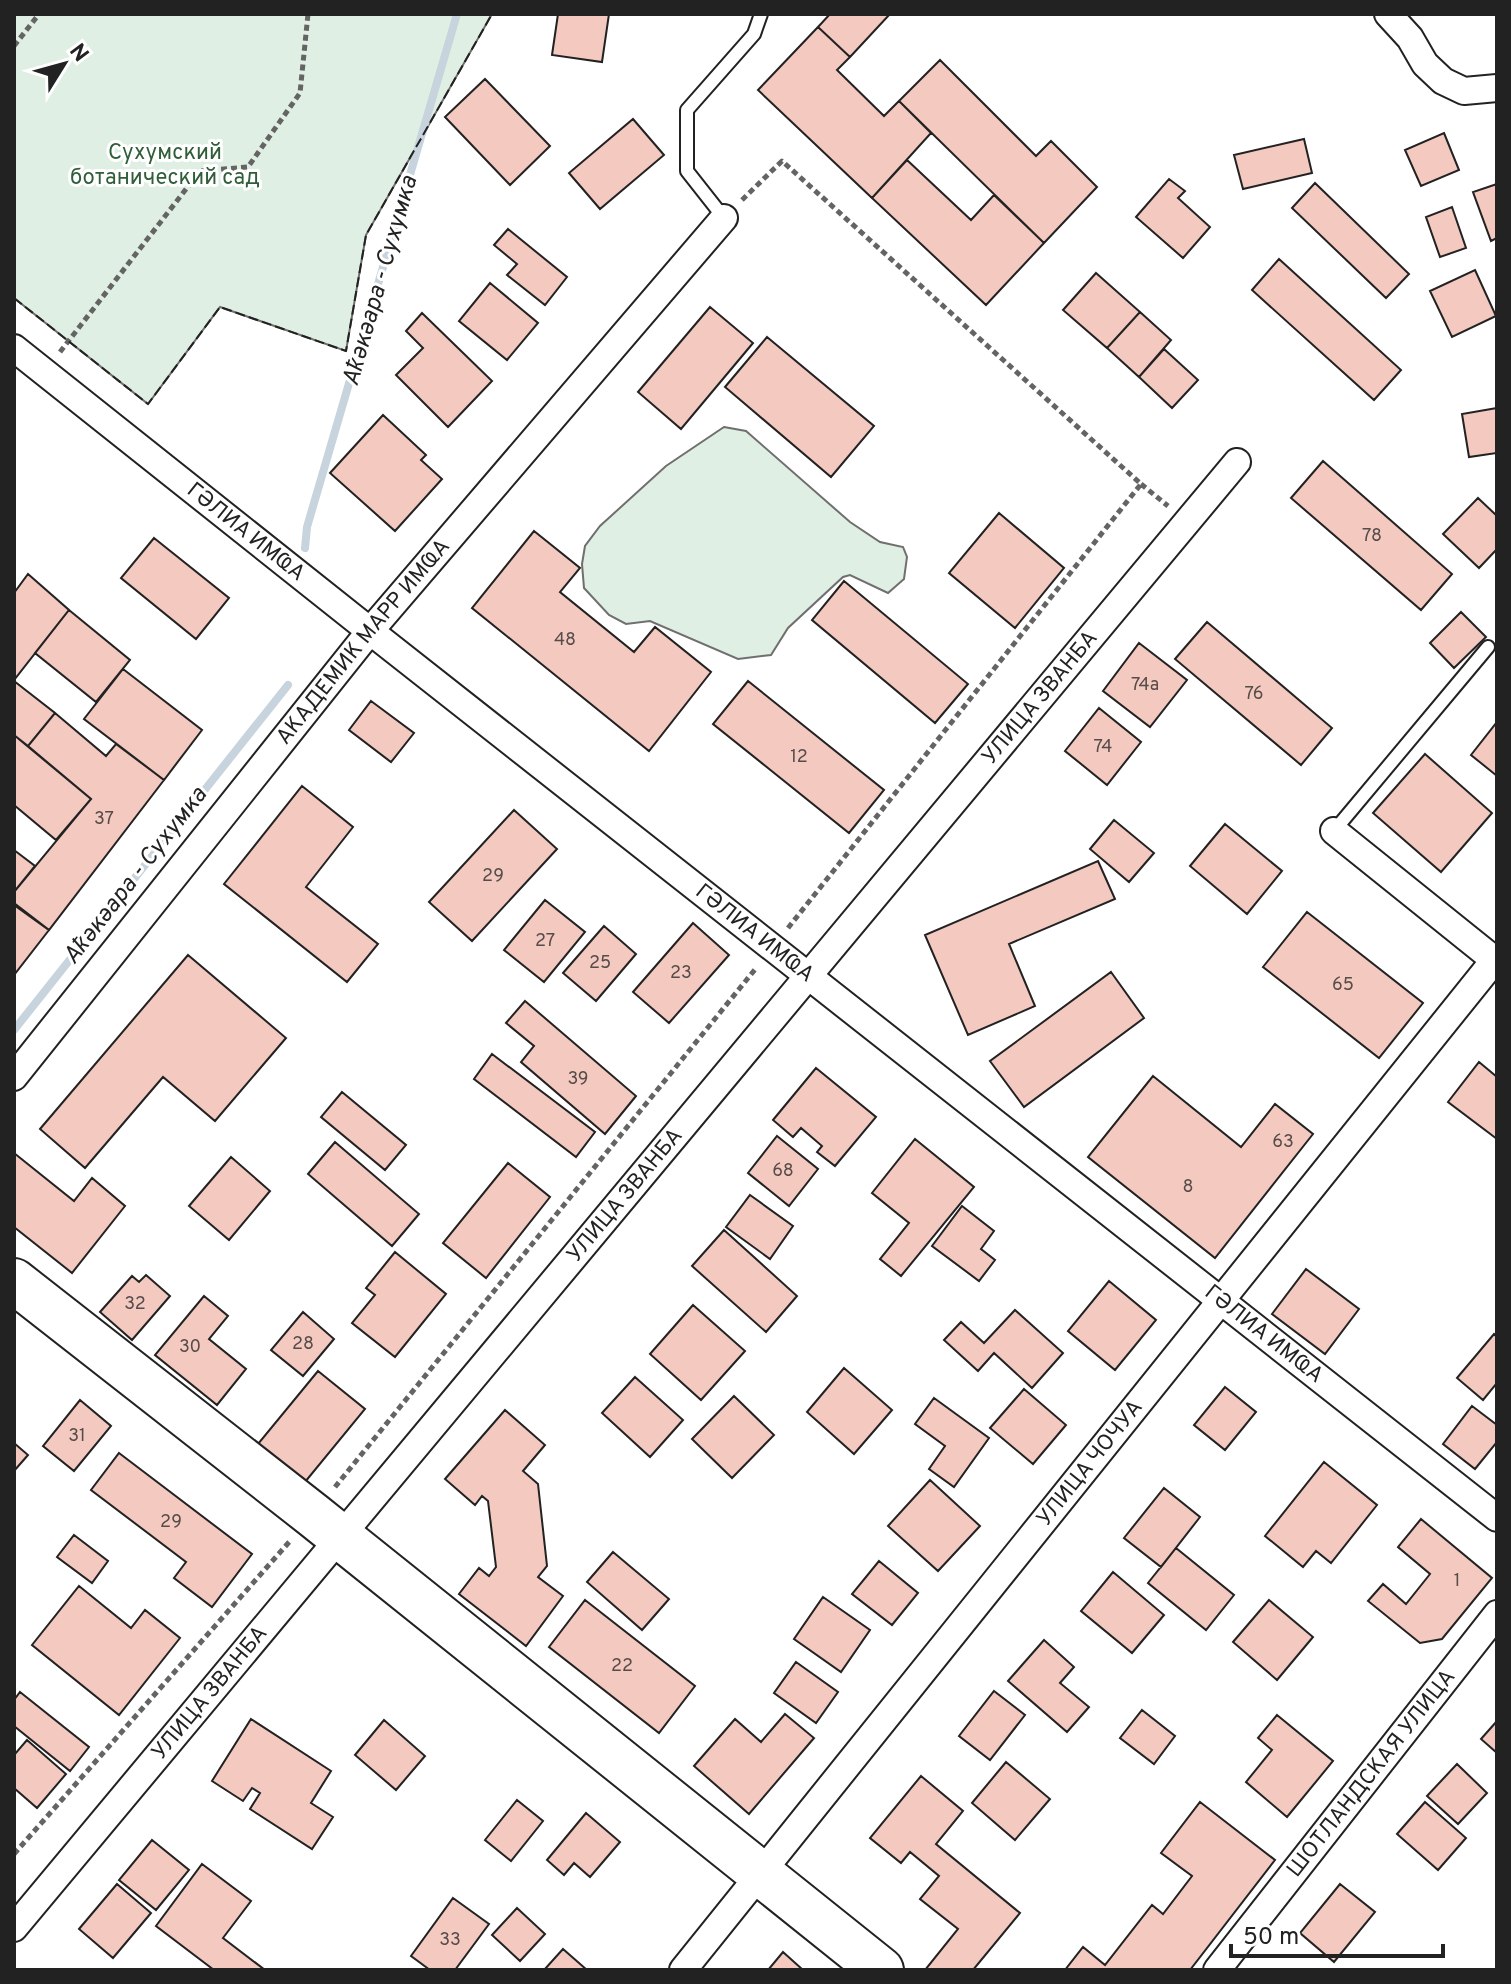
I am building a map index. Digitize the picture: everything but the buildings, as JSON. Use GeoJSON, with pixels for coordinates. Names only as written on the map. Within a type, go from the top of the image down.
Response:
{"type":"FeatureCollection","features":[{"type":"Feature","properties":{"kind":"highway"},"geometry":{"type":"LineString","coordinates":[[14,1281],[881,1970]]}},
{"type":"Feature","properties":{"kind":"street"},"geometry":{"type":"LineString","coordinates":[[1388,14],[1410,38],[1425,64],[1443,81],[1464,91],[1497,88]]}},
{"type":"Feature","properties":{"kind":"street","name":"АКАДЕМИК МАРР ИМҨА"},"geometry":{"type":"LineString","coordinates":[[14,1077],[370,631],[724,218]]}},
{"type":"Feature","properties":{"kind":"street","name":"ГӘЛИА ИМҨА"},"geometry":{"type":"LineString","coordinates":[[14,348],[1497,1518]]}},
{"type":"Feature","properties":{"kind":"street","name":"УЛИЦА ЗВАНБА"},"geometry":{"type":"LineString","coordinates":[[14,1928],[326,1526],[809,976],[1237,462]]}},
{"type":"Feature","properties":{"kind":"street"},"geometry":{"type":"LineString","coordinates":[[1334,831],[1496,960]]}},
{"type":"Feature","properties":{"kind":"street","name":"УЛИЦА ЧОЧУА"},"geometry":{"type":"LineString","coordinates":[[683,1970],[1496,960]]}},
{"type":"Feature","properties":{"kind":"street","name":"ШОТЛАНДСКАЯ УЛИЦА"},"geometry":{"type":"LineString","coordinates":[[1217,1970],[1497,1614]]}},
{"type":"Feature","properties":{"kind":"lane"},"geometry":{"type":"LineString","coordinates":[[724,218],[687,171],[687,110],[754,34],[761,14]]}},
{"type":"Feature","properties":{"kind":"lane"},"geometry":{"type":"LineString","coordinates":[[1334,831],[1488,647]]}},
{"type":"Feature","properties":{"kind":"path"},"geometry":{"type":"LineString","coordinates":[[14,46],[39,14]]}},
{"type":"Feature","properties":{"kind":"path"},"geometry":{"type":"LineString","coordinates":[[45,372],[200,171],[248,167],[300,93],[308,14]]}},
{"type":"Feature","properties":{"kind":"path"},"geometry":{"type":"LineString","coordinates":[[14,1854],[326,1526],[773,947],[1141,484],[782,161],[724,218]]}},
{"type":"Feature","properties":{"kind":"green space","name":"Сухумский ботанический сад"},"geometry":{"type":"Polygon","coordinates":[[[14,14],[492,14],[366,235],[346,351],[220,307],[148,404],[14,298],[14,14]]]}},
{"type":"Feature","properties":{"kind":"green space"},"geometry":{"type":"Polygon","coordinates":[[[724,427],[746,431],[850,522],[880,542],[903,547],[907,557],[904,579],[888,593],[850,575],[843,577],[788,628],[771,655],[738,659],[650,621],[626,624],[609,615],[584,588],[582,564],[585,546],[600,526],[666,466],[724,427]]]}},
{"type":"Feature","properties":{"kind":"waterway","name":"Аҟәкәара - Сухумка"},"geometry":{"type":"LineString","coordinates":[[305,548],[307,527],[457,14]]}},
{"type":"Feature","properties":{"kind":"waterway","name":"Аҟәкәара - Сухумка"},"geometry":{"type":"LineString","coordinates":[[14,1030],[288,685]]}},
{"type":"Feature","properties":{"kind":"fence"},"geometry":{"type":"LineString","coordinates":[[14,298],[148,404],[220,307],[346,351],[366,235],[492,14]]}}]}
